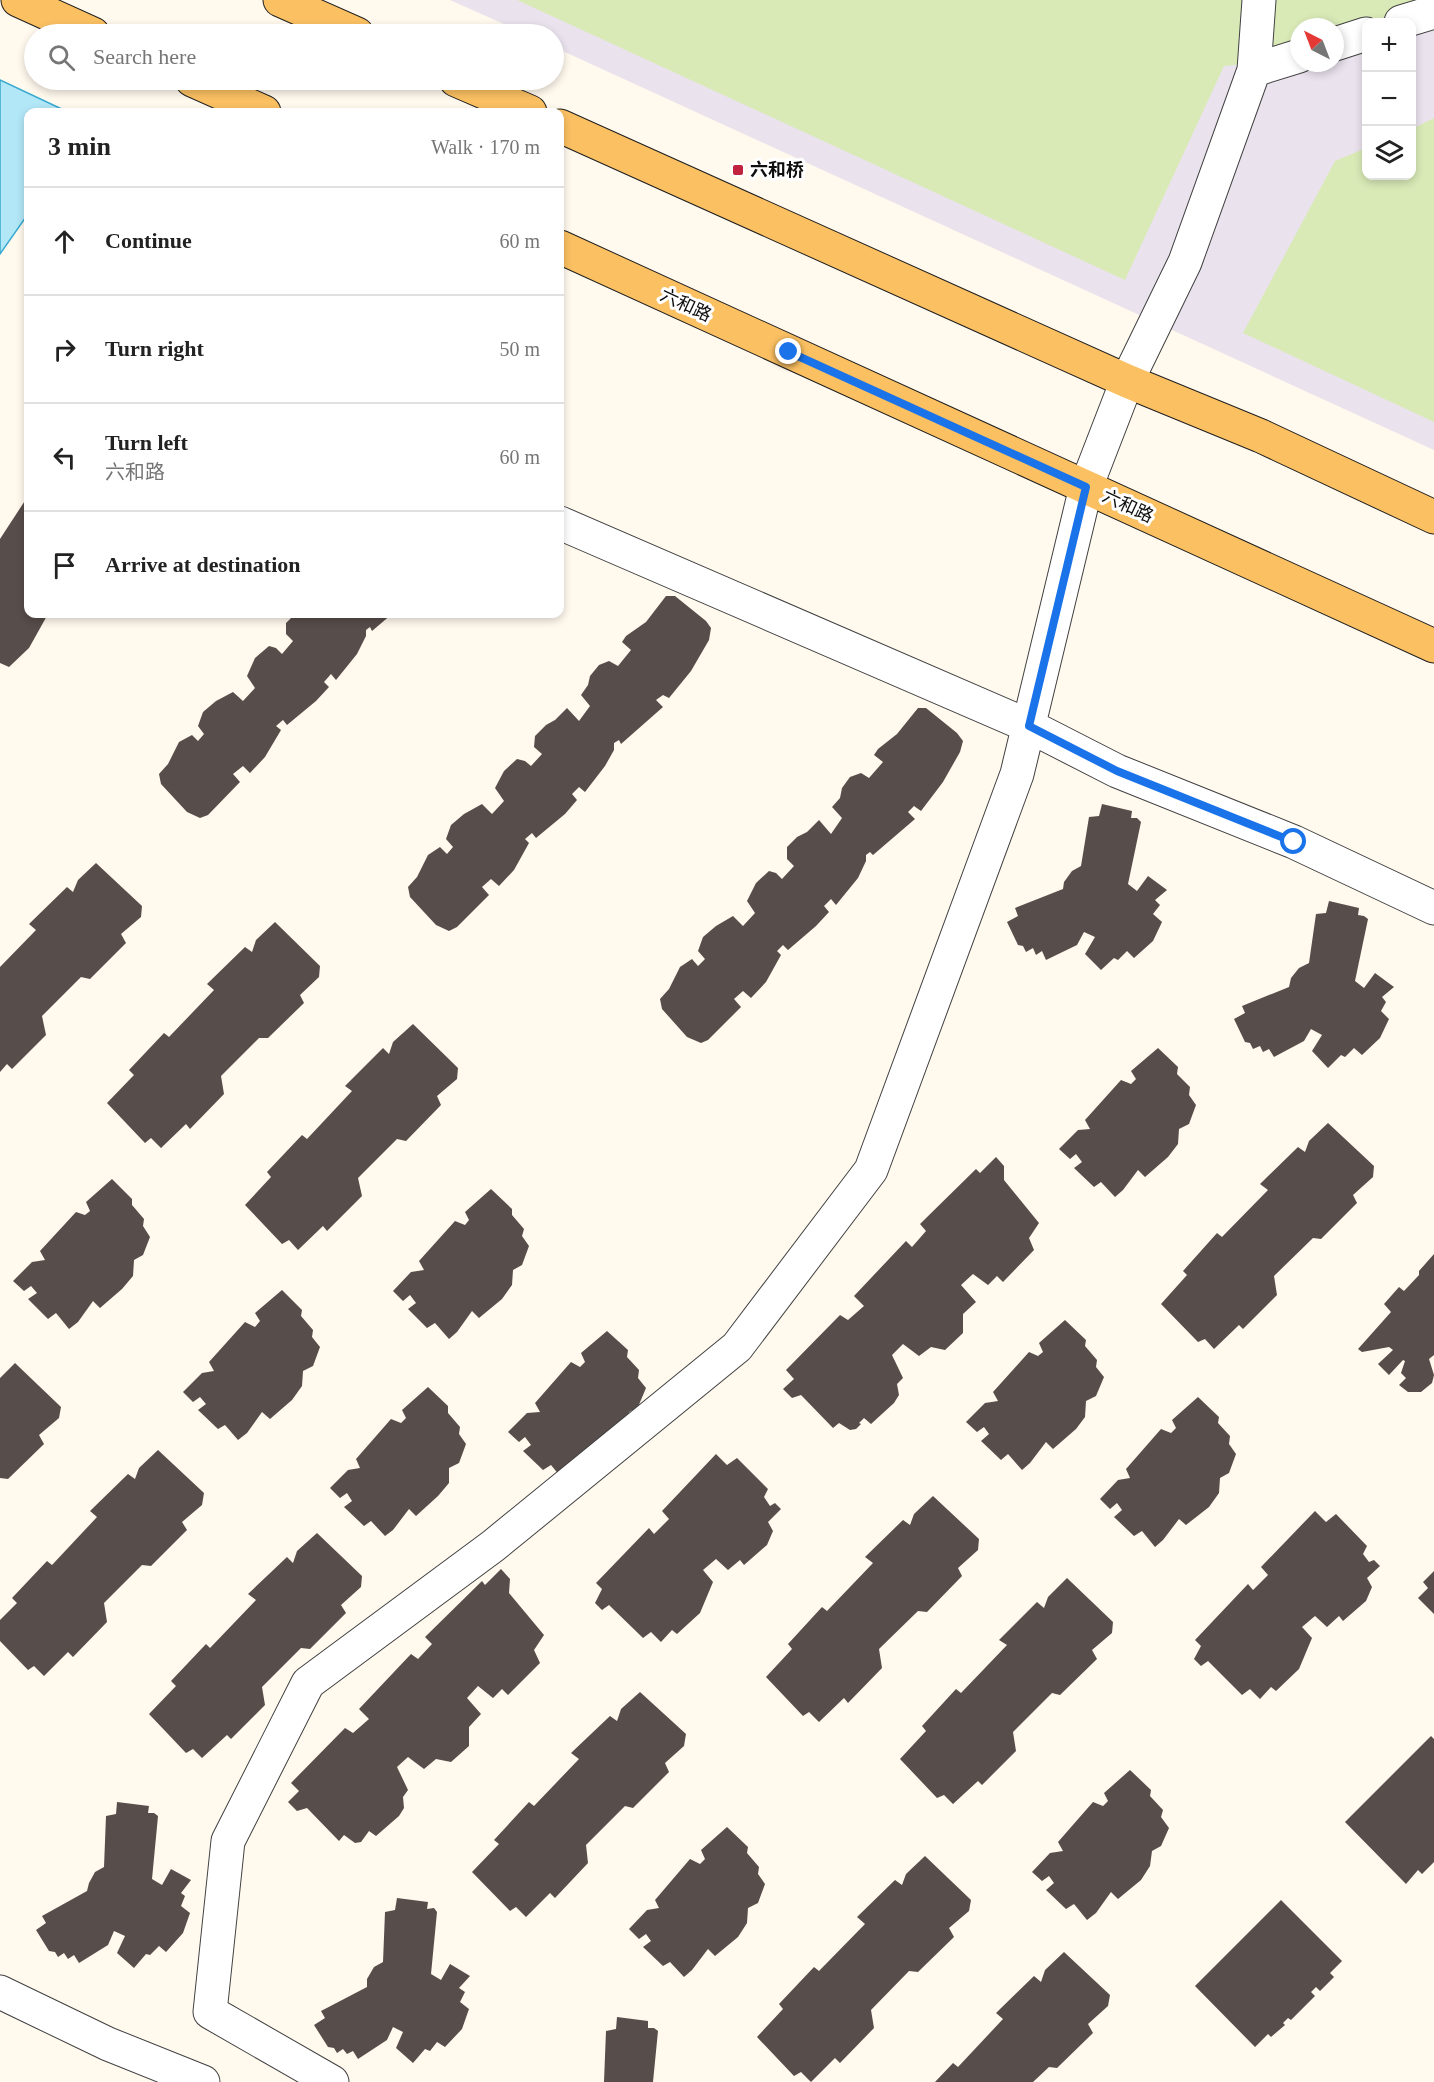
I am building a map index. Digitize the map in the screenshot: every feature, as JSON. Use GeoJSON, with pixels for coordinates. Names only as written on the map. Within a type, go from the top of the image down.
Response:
{"type":"FeatureCollection","features":[{"type":"Feature","properties":{"kind":"main road"},"geometry":{"type":"LineString","coordinates":[[18,0],[71,24]]}},
{"type":"Feature","properties":{"kind":"main road"},"geometry":{"type":"LineString","coordinates":[[280,0],[334,24]]}},
{"type":"Feature","properties":{"kind":"main road"},"geometry":{"type":"LineString","coordinates":[[214,90],[255,108]]}},
{"type":"Feature","properties":{"kind":"main road"},"geometry":{"type":"LineString","coordinates":[[479,90],[521,108]]}},
{"type":"Feature","properties":{"kind":"main road"},"geometry":{"type":"LineString","coordinates":[[564,128],[1128,381],[1261,436],[1434,517]]}},
{"type":"Feature","properties":{"kind":"main road","name":"六和路"},"geometry":{"type":"LineString","coordinates":[[564,249],[1434,646]]}},
{"type":"Feature","properties":{"kind":"street"},"geometry":{"type":"LineString","coordinates":[[332,2082],[210,2012],[228,1841],[308,1683],[493,1546],[737,1347],[871,1170],[1017,774],[1086,487],[1128,381],[1185,262],[1254,70],[1259,0]]}},
{"type":"Feature","properties":{"kind":"street"},"geometry":{"type":"LineString","coordinates":[[1414,18],[1434,12]]}},
{"type":"Feature","properties":{"kind":"street"},"geometry":{"type":"LineString","coordinates":[[1344,41],[1362,35]]}},
{"type":"Feature","properties":{"kind":"street"},"geometry":{"type":"LineString","coordinates":[[1254,70],[1290,59]]}},
{"type":"Feature","properties":{"kind":"street"},"geometry":{"type":"LineString","coordinates":[[564,525],[1029,726],[1117,771],[1294,842],[1434,908]]}},
{"type":"Feature","properties":{"kind":"street"},"geometry":{"type":"LineString","coordinates":[[0,1992],[108,2044],[203,2082]]}},
{"type":"Feature","properties":{"kind":"shaded area"},"geometry":{"type":"Polygon","coordinates":[[[450,0],[1434,0],[1434,450],[564,52],[564,24],[504,24],[450,0]]]}},
{"type":"Feature","properties":{"kind":"green space"},"geometry":{"type":"Polygon","coordinates":[[[517,0],[1434,0],[1408,18],[1362,18],[1362,23],[1344,26],[1344,18],[1290,18],[1290,60],[1224,66],[1125,280],[517,0]]]}},
{"type":"Feature","properties":{"kind":"green space"},"geometry":{"type":"Polygon","coordinates":[[[1434,118],[1434,422],[1243,333],[1335,161],[1362,150],[1362,180],[1416,180],[1416,127],[1434,118]]]}},
{"type":"Feature","properties":{"kind":"water"},"geometry":{"type":"Polygon","coordinates":[[[0,80],[60,108],[24,108],[24,220],[0,254],[0,80]]]}},
{"type":"Feature","properties":{"kind":"building"},"geometry":{"type":"Polygon","coordinates":[[[24,502],[24,618],[46,618],[29,648],[9,667],[0,663],[0,539],[24,502]]]}},
{"type":"Feature","properties":{"kind":"building"},"geometry":{"type":"Polygon","coordinates":[[[666,596],[675,596],[706,621],[711,628],[709,640],[691,671],[669,698],[663,695],[656,700],[663,707],[621,744],[619,740],[614,743],[614,750],[605,766],[585,792],[579,787],[572,794],[577,800],[565,814],[536,838],[532,833],[525,839],[529,843],[514,870],[499,886],[491,879],[482,887],[489,895],[457,927],[449,931],[436,925],[410,897],[408,887],[417,877],[428,855],[440,847],[447,854],[453,847],[446,839],[451,825],[464,814],[482,804],[492,814],[504,801],[495,788],[504,771],[517,759],[531,766],[542,754],[534,747],[535,736],[546,725],[567,708],[579,721],[590,706],[581,695],[588,685],[590,676],[599,665],[609,661],[618,666],[631,650],[622,642],[626,636],[646,622],[666,596]]]}},
{"type":"Feature","properties":{"kind":"building"},"geometry":{"type":"Polygon","coordinates":[[[291,618],[387,618],[372,631],[370,627],[366,630],[366,636],[357,654],[336,680],[331,674],[324,682],[329,687],[316,701],[287,725],[283,720],[276,726],[281,730],[265,757],[250,773],[243,766],[233,774],[240,782],[208,815],[200,818],[187,812],[161,784],[159,774],[168,764],[179,742],[192,735],[198,741],[204,734],[198,726],[203,712],[216,701],[233,692],[243,701],[255,688],[247,676],[255,658],[269,646],[276,648],[282,654],[293,641],[286,634],[286,623],[291,618]]]}},
{"type":"Feature","properties":{"kind":"building"},"geometry":{"type":"Polygon","coordinates":[[[918,708],[926,708],[957,733],[963,741],[960,752],[943,782],[921,811],[914,806],[908,812],[915,819],[873,855],[870,852],[866,855],[866,861],[858,878],[836,905],[831,899],[824,906],[829,912],[816,926],[788,950],[783,945],[777,951],[781,955],[766,982],[751,998],[743,991],[734,999],[741,1007],[708,1040],[701,1043],[687,1037],[662,1009],[660,999],[669,989],[680,967],[692,959],[698,966],[705,959],[698,951],[703,937],[716,926],[733,916],[743,926],[755,913],[747,901],[756,883],[769,871],[776,873],[782,879],[794,866],[787,859],[787,847],[797,837],[807,832],[819,820],[831,834],[842,818],[832,807],[840,798],[842,788],[850,777],[861,773],[869,778],[883,762],[874,755],[878,749],[897,734],[918,708]]]}},
{"type":"Feature","properties":{"kind":"building"},"geometry":{"type":"Polygon","coordinates":[[[1102,804],[1132,811],[1131,818],[1137,818],[1141,822],[1128,884],[1137,891],[1148,876],[1167,890],[1155,900],[1160,905],[1153,914],[1162,922],[1153,941],[1134,958],[1127,951],[1118,960],[1114,958],[1101,970],[1085,954],[1095,937],[1084,932],[1077,945],[1046,960],[1042,951],[1036,955],[1033,948],[1026,952],[1023,946],[1018,945],[1007,922],[1018,916],[1015,908],[1063,889],[1064,882],[1072,871],[1081,866],[1089,817],[1099,816],[1102,804]]]}},
{"type":"Feature","properties":{"kind":"building"},"geometry":{"type":"Polygon","coordinates":[[[96,863],[142,906],[141,917],[121,934],[126,943],[90,979],[81,977],[42,1016],[46,1035],[12,1069],[7,1064],[0,1072],[0,967],[36,930],[29,924],[67,887],[73,892],[78,880],[96,863]]]}},
{"type":"Feature","properties":{"kind":"building"},"geometry":{"type":"Polygon","coordinates":[[[1329,901],[1359,908],[1358,915],[1368,919],[1355,981],[1364,988],[1375,973],[1394,987],[1382,997],[1386,1002],[1381,1011],[1389,1019],[1380,1038],[1362,1055],[1354,1048],[1345,1057],[1341,1055],[1328,1068],[1312,1051],[1322,1035],[1311,1029],[1304,1041],[1274,1057],[1269,1049],[1263,1052],[1260,1046],[1253,1049],[1250,1043],[1245,1042],[1234,1019],[1245,1013],[1242,1006],[1289,987],[1291,978],[1299,968],[1309,963],[1316,914],[1326,913],[1329,901]]]}},
{"type":"Feature","properties":{"kind":"building"},"geometry":{"type":"Polygon","coordinates":[[[275,922],[320,966],[319,977],[300,995],[304,1003],[268,1038],[259,1038],[221,1076],[224,1094],[190,1129],[186,1124],[161,1148],[151,1138],[145,1143],[107,1103],[134,1075],[129,1070],[164,1033],[169,1037],[214,990],[207,984],[245,947],[252,952],[256,940],[275,922]]]}},
{"type":"Feature","properties":{"kind":"building"},"geometry":{"type":"Polygon","coordinates":[[[413,1024],[458,1068],[457,1079],[437,1096],[441,1105],[406,1141],[397,1139],[358,1178],[362,1196],[327,1231],[323,1226],[298,1250],[289,1240],[282,1244],[245,1205],[271,1177],[267,1172],[302,1135],[307,1139],[352,1091],[345,1086],[383,1048],[389,1054],[393,1042],[413,1024]]]}},
{"type":"Feature","properties":{"kind":"building"},"geometry":{"type":"Polygon","coordinates":[[[1158,1048],[1178,1067],[1177,1074],[1190,1087],[1189,1095],[1196,1105],[1189,1124],[1179,1129],[1178,1144],[1168,1157],[1145,1177],[1138,1170],[1115,1197],[1101,1182],[1094,1187],[1074,1168],[1082,1162],[1076,1154],[1070,1159],[1059,1149],[1078,1130],[1090,1129],[1085,1120],[1121,1080],[1131,1084],[1136,1079],[1131,1071],[1158,1048]]]}},
{"type":"Feature","properties":{"kind":"building"},"geometry":{"type":"Polygon","coordinates":[[[1328,1123],[1374,1166],[1373,1177],[1353,1195],[1357,1203],[1321,1239],[1313,1238],[1274,1276],[1277,1295],[1243,1329],[1239,1325],[1214,1349],[1205,1339],[1198,1342],[1161,1304],[1187,1275],[1183,1271],[1217,1233],[1222,1237],[1268,1190],[1260,1184],[1298,1147],[1305,1152],[1309,1141],[1328,1123]]]}},
{"type":"Feature","properties":{"kind":"building"},"geometry":{"type":"Polygon","coordinates":[[[996,1157],[1004,1166],[1004,1180],[1039,1223],[1029,1238],[1034,1250],[1003,1282],[997,1276],[988,1285],[973,1274],[961,1285],[976,1302],[963,1314],[963,1333],[945,1350],[931,1347],[919,1356],[903,1344],[892,1355],[903,1378],[897,1384],[899,1395],[894,1403],[871,1424],[864,1418],[856,1429],[850,1430],[839,1423],[833,1428],[801,1395],[792,1398],[783,1389],[794,1379],[786,1370],[840,1315],[848,1320],[864,1306],[854,1296],[906,1241],[912,1247],[926,1231],[920,1224],[976,1169],[980,1173],[996,1157]]]}},
{"type":"Feature","properties":{"kind":"building"},"geometry":{"type":"Polygon","coordinates":[[[112,1179],[132,1199],[132,1205],[144,1219],[143,1226],[150,1237],[143,1255],[134,1260],[133,1276],[122,1289],[100,1308],[93,1301],[78,1322],[69,1329],[56,1313],[48,1319],[28,1299],[37,1293],[31,1286],[24,1291],[13,1281],[32,1262],[45,1260],[40,1251],[76,1212],[85,1215],[90,1211],[86,1202],[112,1179]]]}},
{"type":"Feature","properties":{"kind":"building"},"geometry":{"type":"Polygon","coordinates":[[[491,1189],[512,1209],[512,1215],[524,1229],[522,1236],[529,1246],[522,1265],[513,1270],[512,1285],[502,1299],[479,1318],[472,1311],[449,1339],[435,1323],[427,1328],[408,1309],[416,1303],[410,1295],[403,1301],[393,1291],[411,1272],[424,1270],[419,1261],[455,1221],[465,1225],[469,1220],[465,1212],[491,1189]]]}},
{"type":"Feature","properties":{"kind":"building"},"geometry":{"type":"Polygon","coordinates":[[[1434,1254],[1434,1355],[1429,1359],[1434,1375],[1432,1383],[1421,1392],[1408,1392],[1399,1385],[1406,1378],[1401,1373],[1405,1361],[1403,1360],[1389,1375],[1378,1364],[1393,1350],[1389,1347],[1362,1352],[1358,1349],[1391,1312],[1384,1304],[1399,1287],[1404,1291],[1434,1254]]]}},
{"type":"Feature","properties":{"kind":"building"},"geometry":{"type":"Polygon","coordinates":[[[282,1290],[302,1310],[301,1316],[313,1330],[312,1337],[320,1347],[313,1366],[303,1371],[302,1386],[292,1400],[270,1419],[262,1412],[247,1433],[238,1440],[225,1425],[218,1429],[198,1410],[206,1404],[200,1397],[193,1402],[183,1392],[202,1373],[214,1371],[209,1362],[245,1322],[255,1327],[260,1321],[255,1313],[282,1290]]]}},
{"type":"Feature","properties":{"kind":"building"},"geometry":{"type":"Polygon","coordinates":[[[1065,1320],[1086,1340],[1085,1346],[1097,1360],[1096,1367],[1104,1377],[1096,1396],[1086,1401],[1085,1417],[1076,1429],[1053,1449],[1046,1442],[1022,1470],[1008,1454],[1001,1460],[981,1441],[989,1434],[984,1427],[977,1432],[966,1422],[985,1403],[998,1401],[993,1392],[1029,1352],[1038,1356],[1043,1352],[1039,1343],[1065,1320]]]}},
{"type":"Feature","properties":{"kind":"building"},"geometry":{"type":"Polygon","coordinates":[[[607,1331],[628,1350],[627,1357],[639,1370],[638,1378],[646,1388],[638,1407],[629,1412],[628,1426],[564,1481],[551,1465],[543,1470],[523,1451],[531,1445],[525,1437],[519,1442],[508,1432],[527,1413],[540,1412],[535,1403],[571,1362],[580,1367],[585,1362],[581,1353],[607,1331]]]}},
{"type":"Feature","properties":{"kind":"building"},"geometry":{"type":"Polygon","coordinates":[[[15,1363],[61,1407],[59,1418],[39,1435],[44,1444],[8,1479],[0,1478],[0,1378],[15,1363]]]}},
{"type":"Feature","properties":{"kind":"building"},"geometry":{"type":"Polygon","coordinates":[[[428,1387],[448,1406],[448,1413],[460,1427],[459,1434],[466,1444],[459,1463],[449,1468],[449,1483],[438,1496],[416,1516],[409,1509],[393,1530],[385,1536],[371,1521],[364,1526],[344,1507],[352,1501],[347,1493],[340,1498],[330,1488],[348,1470],[360,1468],[356,1459],[391,1419],[401,1423],[406,1418],[402,1410],[428,1387]]]}},
{"type":"Feature","properties":{"kind":"building"},"geometry":{"type":"Polygon","coordinates":[[[1198,1397],[1219,1417],[1218,1423],[1230,1436],[1229,1444],[1236,1454],[1229,1473],[1220,1478],[1219,1493],[1209,1507],[1186,1525],[1179,1519],[1155,1547],[1142,1531],[1134,1536],[1114,1517],[1122,1510],[1117,1503],[1110,1509],[1100,1499],[1118,1480],[1130,1478],[1126,1469],[1161,1429],[1171,1433],[1176,1428],[1172,1420],[1198,1397]]]}},
{"type":"Feature","properties":{"kind":"building"},"geometry":{"type":"Polygon","coordinates":[[[158,1450],[204,1493],[202,1505],[182,1522],[187,1530],[151,1566],[142,1565],[104,1603],[107,1622],[73,1657],[68,1652],[44,1676],[34,1666],[28,1670],[0,1641],[0,1620],[17,1603],[12,1598],[47,1561],[52,1565],[97,1517],[90,1511],[128,1474],[135,1479],[139,1468],[158,1450]]]}},
{"type":"Feature","properties":{"kind":"building"},"geometry":{"type":"Polygon","coordinates":[[[716,1454],[727,1465],[737,1458],[768,1489],[764,1497],[770,1506],[775,1503],[781,1509],[768,1522],[773,1531],[767,1545],[744,1565],[740,1560],[728,1570],[716,1559],[703,1570],[713,1582],[700,1613],[677,1634],[672,1630],[661,1642],[651,1632],[643,1638],[609,1605],[602,1610],[595,1603],[602,1589],[596,1583],[649,1528],[654,1534],[669,1519],[662,1511],[716,1454]]]}},
{"type":"Feature","properties":{"kind":"building"},"geometry":{"type":"Polygon","coordinates":[[[933,1496],[979,1539],[978,1550],[958,1568],[962,1576],[927,1612],[918,1611],[879,1649],[882,1668],[848,1703],[844,1698],[819,1722],[809,1712],[803,1716],[766,1677],[792,1649],[788,1644],[822,1607],[827,1611],[873,1563],[865,1557],[903,1520],[910,1525],[914,1514],[933,1496]]]}},
{"type":"Feature","properties":{"kind":"building"},"geometry":{"type":"Polygon","coordinates":[[[1315,1511],[1326,1522],[1336,1514],[1367,1546],[1363,1554],[1369,1562],[1374,1560],[1380,1566],[1367,1578],[1372,1587],[1366,1601],[1343,1621],[1339,1616],[1327,1627],[1315,1616],[1302,1627],[1312,1638],[1299,1669],[1276,1691],[1271,1687],[1260,1699],[1250,1689],[1242,1695],[1208,1661],[1201,1666],[1194,1659],[1201,1646],[1195,1640],[1248,1584],[1253,1590],[1268,1575],[1261,1567],[1315,1511]]]}},
{"type":"Feature","properties":{"kind":"building"},"geometry":{"type":"Polygon","coordinates":[[[317,1533],[362,1576],[361,1587],[341,1605],[346,1613],[310,1649],[301,1648],[262,1687],[265,1705],[231,1739],[227,1735],[202,1758],[193,1749],[186,1753],[149,1714],[176,1686],[171,1681],[206,1644],[210,1648],[256,1600],[248,1594],[287,1557],[293,1563],[297,1551],[317,1533]]]}},
{"type":"Feature","properties":{"kind":"building"},"geometry":{"type":"Polygon","coordinates":[[[501,1569],[510,1579],[509,1593],[544,1635],[534,1650],[540,1663],[508,1695],[502,1689],[493,1698],[478,1686],[467,1698],[481,1714],[469,1727],[469,1746],[451,1762],[436,1759],[424,1769],[408,1757],[397,1767],[408,1790],[403,1797],[404,1808],[399,1816],[376,1836],[369,1831],[361,1842],[355,1843],[344,1835],[339,1841],[307,1808],[297,1811],[288,1802],[299,1791],[291,1783],[345,1728],[353,1733],[369,1719],[359,1709],[411,1654],[418,1659],[432,1644],[425,1637],[482,1581],[485,1585],[501,1569]]]}},
{"type":"Feature","properties":{"kind":"building"},"geometry":{"type":"Polygon","coordinates":[[[1434,1571],[1434,1614],[1418,1598],[1428,1588],[1423,1582],[1434,1571]]]}},
{"type":"Feature","properties":{"kind":"building"},"geometry":{"type":"Polygon","coordinates":[[[1067,1578],[1113,1622],[1112,1633],[1092,1650],[1097,1659],[1060,1695],[1052,1693],[1013,1732],[1016,1751],[982,1785],[978,1781],[953,1804],[944,1795],[937,1798],[900,1759],[926,1731],[922,1726],[956,1689],[961,1693],[1007,1645],[999,1640],[1037,1602],[1044,1608],[1048,1597],[1067,1578]]]}},
{"type":"Feature","properties":{"kind":"building"},"geometry":{"type":"Polygon","coordinates":[[[640,1692],[686,1734],[684,1746],[665,1763],[669,1772],[633,1808],[625,1806],[586,1845],[588,1863],[555,1898],[550,1893],[526,1917],[516,1907],[510,1911],[472,1872],[499,1844],[494,1840],[529,1802],[534,1806],[579,1759],[571,1753],[610,1716],[617,1721],[621,1709],[640,1692]]]}},
{"type":"Feature","properties":{"kind":"building"},"geometry":{"type":"Polygon","coordinates":[[[1431,1736],[1434,1739],[1434,1862],[1422,1874],[1418,1870],[1406,1884],[1345,1822],[1431,1736]]]}},
{"type":"Feature","properties":{"kind":"building"},"geometry":{"type":"Polygon","coordinates":[[[1130,1770],[1151,1790],[1150,1796],[1163,1810],[1161,1817],[1169,1828],[1161,1846],[1152,1851],[1150,1866],[1141,1880],[1118,1899],[1111,1892],[1096,1913],[1087,1920],[1074,1904],[1066,1909],[1046,1890],[1054,1883],[1049,1876],[1042,1881],[1032,1872],[1050,1853],[1063,1851],[1058,1842],[1093,1802],[1103,1806],[1108,1801],[1104,1793],[1130,1770]]]}},
{"type":"Feature","properties":{"kind":"building"},"geometry":{"type":"Polygon","coordinates":[[[117,1802],[149,1806],[148,1813],[158,1816],[152,1879],[162,1885],[171,1869],[191,1880],[181,1893],[185,1896],[181,1906],[190,1913],[183,1933],[166,1952],[159,1946],[150,1955],[146,1954],[134,1968],[117,1953],[125,1936],[114,1931],[108,1945],[79,1963],[74,1955],[68,1959],[64,1953],[58,1957],[55,1952],[49,1951],[36,1930],[46,1923],[42,1916],[87,1891],[95,1872],[104,1867],[106,1816],[116,1814],[117,1802]]]}},
{"type":"Feature","properties":{"kind":"building"},"geometry":{"type":"Polygon","coordinates":[[[727,1827],[748,1847],[747,1853],[759,1867],[758,1874],[765,1884],[758,1903],[748,1908],[747,1923],[738,1937],[715,1956],[708,1949],[684,1977],[670,1962],[663,1966],[643,1947],[651,1941],[646,1934],[639,1939],[629,1929],[647,1910],[659,1908],[655,1900],[690,1859],[700,1864],[705,1859],[701,1850],[727,1827]]]}},
{"type":"Feature","properties":{"kind":"building"},"geometry":{"type":"Polygon","coordinates":[[[925,1856],[971,1900],[969,1911],[949,1928],[954,1937],[918,1972],[909,1971],[871,2010],[874,2028],[840,2063],[835,2058],[811,2082],[801,2072],[794,2076],[757,2037],[783,2009],[779,2004],[814,1967],[819,1971],[865,1924],[857,1917],[895,1880],[902,1885],[906,1874],[925,1856]]]}},
{"type":"Feature","properties":{"kind":"building"},"geometry":{"type":"Polygon","coordinates":[[[397,1898],[428,1902],[427,1909],[434,1908],[437,1912],[431,1974],[441,1980],[450,1964],[470,1976],[459,1988],[465,1992],[460,2002],[469,2009],[462,2029],[445,2047],[437,2042],[430,2051],[425,2049],[413,2063],[396,2048],[403,2032],[393,2027],[387,2040],[358,2059],[353,2051],[347,2054],[343,2049],[337,2053],[334,2048],[328,2047],[314,2025],[325,2018],[321,2011],[367,1987],[367,1979],[374,1967],[383,1962],[385,1912],[395,1910],[397,1898]]]}},
{"type":"Feature","properties":{"kind":"building"},"geometry":{"type":"Polygon","coordinates":[[[1281,1900],[1342,1961],[1330,1973],[1334,1977],[1320,1991],[1316,1987],[1311,1992],[1315,1996],[1291,2020],[1288,2018],[1283,2023],[1285,2025],[1271,2037],[1268,2034],[1255,2047],[1195,1986],[1281,1900]]]}},
{"type":"Feature","properties":{"kind":"building"},"geometry":{"type":"Polygon","coordinates":[[[1064,1952],[1110,1995],[1108,2006],[1088,2024],[1093,2033],[1057,2068],[1049,2067],[1033,2082],[935,2082],[953,2063],[958,2067],[1003,2019],[996,2013],[1034,1976],[1041,1982],[1045,1970],[1064,1952]]]}},
{"type":"Feature","properties":{"kind":"building"},"geometry":{"type":"Polygon","coordinates":[[[617,2017],[648,2021],[648,2028],[658,2031],[653,2082],[604,2082],[606,2031],[616,2029],[617,2017]]]}},
{"type":"Feature","properties":{"kind":"place","name":"六和桥"},"geometry":{"type":"Point","coordinates":[738,170]}},
{"type":"Feature","properties":{"kind":"route"},"geometry":{"type":"LineString","coordinates":[[789,352],[1086,487],[1029,726],[1117,771],[1294,842]]}}]}
